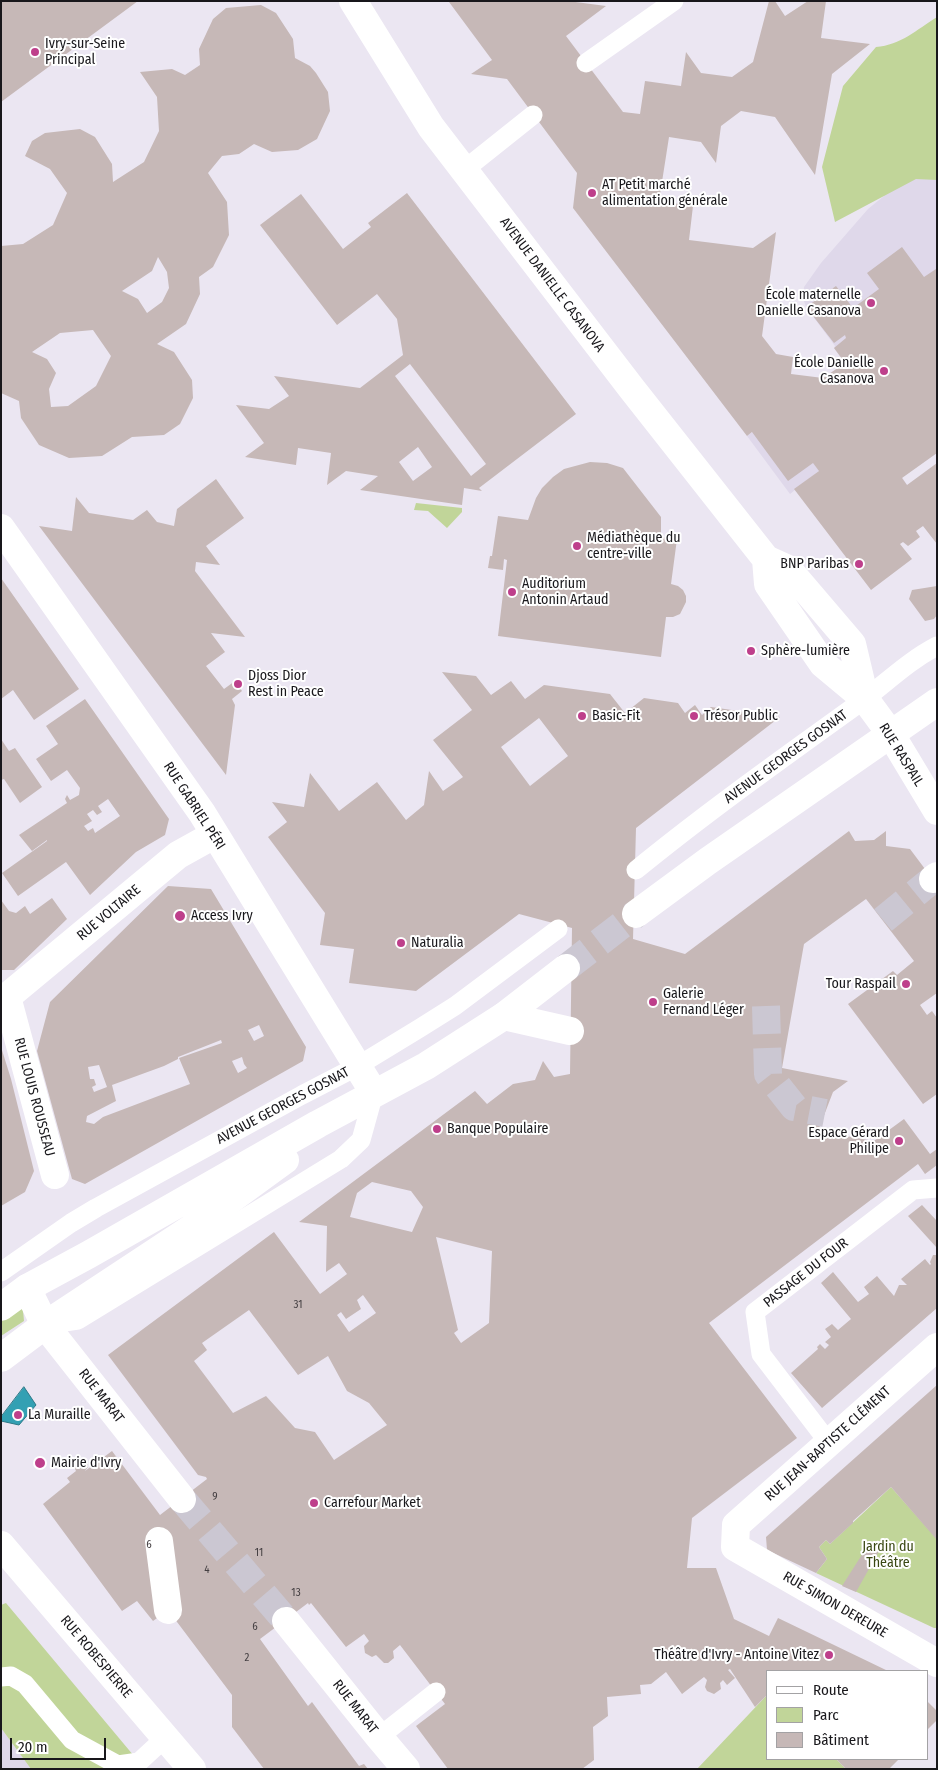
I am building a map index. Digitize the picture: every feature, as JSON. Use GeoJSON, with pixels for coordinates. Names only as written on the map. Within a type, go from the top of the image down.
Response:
{"type":"FeatureCollection","features":[{"type":"Feature","properties":{"kind":"street","name":"AVENUE DANIELLE CASANOVA"},"geometry":{"type":"LineString","coordinates":[[353,1],[431,127],[632,389],[766,559],[768,584],[823,664],[865,699]]}},
{"type":"Feature","properties":{"kind":"street","name":"RUE GABRIEL PÉRI"},"geometry":{"type":"LineString","coordinates":[[1,528],[202,813],[374,1094]]}},
{"type":"Feature","properties":{"kind":"street","name":"RUE RASPAIL"},"geometry":{"type":"LineString","coordinates":[[865,699],[890,733],[937,811]]}},
{"type":"Feature","properties":{"kind":"street"},"geometry":{"type":"LineString","coordinates":[[636,914],[890,733],[937,702]]}},
{"type":"Feature","properties":{"kind":"street","name":"RUE VOLTAIRE"},"geometry":{"type":"LineString","coordinates":[[4,996],[178,855],[214,835]]}},
{"type":"Feature","properties":{"kind":"street"},"geometry":{"type":"LineString","coordinates":[[1,1307],[27,1288],[426,1066],[504,1016],[566,968]]}},
{"type":"Feature","properties":{"kind":"street","name":"RUE LOUIS ROUSSEAU"},"geometry":{"type":"LineString","coordinates":[[4,996],[55,1175]]}},
{"type":"Feature","properties":{"kind":"street"},"geometry":{"type":"LineString","coordinates":[[504,1016],[570,1031]]}},
{"type":"Feature","properties":{"kind":"street"},"geometry":{"type":"LineString","coordinates":[[1,1358],[45,1325],[189,1230],[374,1094]]}},
{"type":"Feature","properties":{"kind":"street","name":"RUE MARAT"},"geometry":{"type":"LineString","coordinates":[[27,1288],[45,1325],[182,1499]]}},
{"type":"Feature","properties":{"kind":"street","name":"RUE JEAN-BAPTISTE CLÉMENT"},"geometry":{"type":"LineString","coordinates":[[735,1547],[736,1526],[937,1347]]}},
{"type":"Feature","properties":{"kind":"street"},"geometry":{"type":"LineString","coordinates":[[159,1542],[168,1610]]}},
{"type":"Feature","properties":{"kind":"street","name":"RUE ROBESPIERRE"},"geometry":{"type":"LineString","coordinates":[[1,1545],[192,1769]]}},
{"type":"Feature","properties":{"kind":"street","name":"RUE SIMON DEREURE"},"geometry":{"type":"LineString","coordinates":[[735,1547],[936,1663]]}},
{"type":"Feature","properties":{"kind":"street","name":"RUE MARAT"},"geometry":{"type":"LineString","coordinates":[[286,1621],[406,1769]]}},
{"type":"Feature","properties":{"kind":"lane"},"geometry":{"type":"LineString","coordinates":[[586,63],[674,1]]}},
{"type":"Feature","properties":{"kind":"lane"},"geometry":{"type":"LineString","coordinates":[[464,170],[533,115]]}},
{"type":"Feature","properties":{"kind":"lane","name":"AVENUE GEORGES GOSNAT"},"geometry":{"type":"LineString","coordinates":[[636,870],[925,652],[937,646]]}},
{"type":"Feature","properties":{"kind":"lane","name":"AVENUE GEORGES GOSNAT"},"geometry":{"type":"LineString","coordinates":[[1,1272],[71,1223],[96,1208],[302,1094],[356,1067],[455,1006],[558,929]]}},
{"type":"Feature","properties":{"kind":"lane","name":"PASSAGE DU FOUR"},"geometry":{"type":"LineString","coordinates":[[829,1443],[761,1354],[755,1312],[913,1190],[937,1188]]}},
{"type":"Feature","properties":{"kind":"lane"},"geometry":{"type":"LineString","coordinates":[[1,1677],[11,1676],[25,1684],[72,1740],[118,1765],[139,1762],[165,1738]]}},
{"type":"Feature","properties":{"kind":"lane"},"geometry":{"type":"LineString","coordinates":[[379,1738],[436,1692]]}},
{"type":"Feature","properties":{"kind":"shaded area","name":"École maternelle Danielle Casanova"},"geometry":{"type":"Polygon","coordinates":[[[937,118],[937,453],[902,477],[907,485],[892,495],[819,471],[790,494],[747,436],[845,363],[834,348],[835,346],[806,307],[803,298],[804,287],[821,263],[868,209],[884,196],[862,166],[937,118]]]}},
{"type":"Feature","properties":{"kind":"shaded area"},"geometry":{"type":"Polygon","coordinates":[[[1,1728],[31,1769],[1,1769],[1,1728]]]}},
{"type":"Feature","properties":{"kind":"green space"},"geometry":{"type":"Polygon","coordinates":[[[937,17],[937,180],[916,179],[835,222],[822,167],[843,86],[876,47],[901,40],[937,17]]]}},
{"type":"Feature","properties":{"kind":"green space"},"geometry":{"type":"Polygon","coordinates":[[[416,503],[462,508],[462,512],[447,528],[428,511],[414,510],[416,503]]]}},
{"type":"Feature","properties":{"kind":"green space"},"geometry":{"type":"Polygon","coordinates":[[[19,1305],[23,1310],[24,1321],[1,1336],[1,1315],[19,1305]]]}},
{"type":"Feature","properties":{"kind":"green space","name":"Jardin du Théâtre"},"geometry":{"type":"Polygon","coordinates":[[[891,1487],[937,1539],[937,1628],[816,1573],[827,1559],[819,1547],[826,1540],[830,1544],[891,1487]]]}},
{"type":"Feature","properties":{"kind":"green space"},"geometry":{"type":"Polygon","coordinates":[[[6,1603],[145,1769],[31,1769],[1,1728],[1,1605],[6,1603]]]}},
{"type":"Feature","properties":{"kind":"green space"},"geometry":{"type":"Polygon","coordinates":[[[766,1696],[766,1760],[837,1760],[846,1769],[697,1769],[766,1696]]]}},
{"type":"Feature","properties":{"kind":"water"},"geometry":{"type":"Polygon","coordinates":[[[24,1387],[36,1405],[19,1425],[1,1421],[1,1417],[24,1387]]]}},
{"type":"Feature","properties":{"kind":"building","name":"Ivry-sur-Seine Principal"},"geometry":{"type":"Polygon","coordinates":[[[1,1],[138,1],[1,102],[1,1]]]}},
{"type":"Feature","properties":{"kind":"building"},"geometry":{"type":"Polygon","coordinates":[[[450,1],[568,1],[606,6],[566,36],[623,112],[640,114],[645,81],[681,86],[686,52],[701,73],[732,77],[753,62],[769,1],[775,1],[785,16],[808,1],[826,1],[821,38],[870,44],[832,74],[815,175],[775,117],[741,111],[721,126],[716,163],[701,142],[669,137],[659,201],[693,206],[689,240],[753,248],[776,232],[762,336],[776,354],[793,357],[791,374],[823,378],[845,363],[834,348],[846,338],[845,335],[834,343],[806,307],[836,286],[853,308],[879,289],[867,273],[902,247],[924,277],[936,269],[937,453],[902,478],[907,485],[937,463],[937,544],[923,526],[916,531],[920,537],[908,546],[903,542],[900,544],[912,559],[871,590],[794,489],[819,471],[813,463],[788,481],[752,432],[747,436],[573,208],[577,173],[507,79],[471,74],[492,60],[450,1]]]}},
{"type":"Feature","properties":{"kind":"building"},"geometry":{"type":"Polygon","coordinates":[[[261,5],[276,13],[293,39],[295,58],[310,66],[328,92],[330,111],[317,139],[298,150],[272,152],[254,144],[239,154],[222,156],[208,173],[227,202],[229,235],[213,267],[199,277],[200,294],[186,324],[157,344],[174,352],[192,380],[193,398],[180,424],[164,435],[132,437],[102,456],[69,458],[39,445],[21,418],[19,401],[1,393],[1,246],[23,244],[53,225],[67,193],[50,169],[25,156],[32,141],[45,133],[80,129],[95,137],[112,164],[113,182],[144,162],[159,131],[157,97],[140,72],[172,69],[185,75],[200,65],[199,49],[213,19],[226,8],[261,5]],[[158,257],[152,271],[122,291],[138,299],[147,313],[162,302],[169,288],[167,272],[158,257]],[[93,330],[60,333],[32,352],[47,359],[56,373],[49,389],[51,407],[68,406],[96,386],[111,356],[93,330]]]}},
{"type":"Feature","properties":{"kind":"building"},"geometry":{"type":"Polygon","coordinates":[[[407,193],[576,414],[479,488],[482,491],[464,488],[462,505],[360,490],[378,476],[346,471],[327,485],[331,453],[298,448],[296,465],[245,457],[264,443],[236,405],[269,409],[289,396],[274,376],[360,388],[403,355],[397,319],[377,294],[337,325],[260,225],[301,194],[343,249],[371,227],[368,223],[407,193]],[[410,364],[395,376],[471,476],[486,464],[410,364]],[[418,447],[399,462],[413,481],[432,467],[418,447]]]}},
{"type":"Feature","properties":{"kind":"building","name":"Médiathèque du centre-ville"},"geometry":{"type":"Polygon","coordinates":[[[590,462],[607,463],[623,468],[661,517],[661,537],[677,539],[671,584],[683,590],[686,602],[680,614],[666,617],[661,657],[498,636],[507,560],[504,559],[503,570],[488,568],[490,556],[492,556],[498,516],[528,520],[536,498],[542,488],[553,477],[564,469],[590,462]]]}},
{"type":"Feature","properties":{"kind":"building"},"geometry":{"type":"Polygon","coordinates":[[[216,479],[244,518],[206,546],[220,565],[196,562],[195,571],[245,637],[211,633],[225,652],[206,666],[224,689],[235,681],[242,691],[232,699],[235,705],[226,775],[39,526],[72,531],[76,497],[89,513],[133,520],[147,510],[157,522],[174,526],[177,509],[216,479]]]}},
{"type":"Feature","properties":{"kind":"building"},"geometry":{"type":"Polygon","coordinates":[[[1,578],[79,689],[34,720],[13,690],[1,699],[1,578]]]}},
{"type":"Feature","properties":{"kind":"building"},"geometry":{"type":"Polygon","coordinates":[[[937,586],[937,615],[934,619],[925,621],[909,599],[912,590],[937,586]]]}},
{"type":"Feature","properties":{"kind":"building"},"geometry":{"type":"Polygon","coordinates":[[[442,672],[476,676],[491,695],[511,681],[525,699],[544,685],[610,694],[625,713],[644,698],[678,703],[685,713],[695,705],[702,715],[711,707],[780,717],[636,828],[633,939],[685,954],[849,831],[855,841],[874,840],[886,831],[886,846],[910,849],[937,885],[937,993],[920,1005],[927,1015],[932,1011],[937,1018],[937,1094],[923,1104],[848,1004],[893,971],[897,975],[914,961],[866,899],[804,944],[782,1068],[848,1081],[833,1092],[818,1131],[874,1141],[904,1119],[930,1154],[937,1149],[937,1165],[925,1174],[918,1164],[709,1323],[797,1438],[692,1518],[687,1568],[716,1568],[734,1619],[769,1636],[778,1618],[886,1670],[766,1670],[766,1696],[755,1707],[730,1669],[728,1670],[735,1678],[727,1685],[723,1680],[720,1683],[721,1689],[714,1694],[707,1691],[705,1687],[707,1680],[704,1677],[682,1694],[666,1672],[651,1684],[640,1685],[641,1694],[607,1697],[608,1716],[593,1727],[594,1760],[582,1769],[448,1769],[416,1726],[445,1704],[400,1645],[393,1651],[394,1658],[388,1663],[384,1663],[376,1655],[372,1657],[365,1653],[364,1646],[369,1641],[364,1634],[346,1647],[311,1603],[309,1605],[308,1603],[260,1639],[308,1706],[312,1702],[359,1766],[364,1764],[368,1769],[264,1769],[232,1727],[232,1695],[168,1610],[153,1621],[137,1601],[122,1611],[43,1504],[70,1482],[67,1478],[76,1471],[74,1467],[76,1459],[87,1461],[88,1467],[85,1471],[112,1451],[160,1515],[207,1479],[198,1475],[108,1355],[274,1232],[320,1294],[347,1274],[339,1263],[326,1272],[327,1226],[299,1222],[475,1091],[487,1104],[513,1084],[535,1080],[543,1061],[554,1077],[570,1074],[572,928],[519,914],[416,991],[349,983],[354,949],[320,945],[325,913],[268,837],[287,822],[272,802],[304,807],[310,773],[339,811],[377,782],[406,820],[424,805],[429,771],[443,791],[463,777],[433,740],[472,710],[442,672]],[[539,718],[501,747],[530,786],[568,756],[539,718]],[[372,1182],[357,1193],[350,1217],[412,1232],[423,1207],[411,1191],[372,1182]],[[436,1237],[458,1330],[454,1333],[461,1343],[489,1323],[492,1251],[436,1237]],[[363,1295],[357,1300],[361,1309],[346,1319],[341,1312],[337,1315],[349,1332],[376,1313],[363,1295]],[[249,1310],[202,1343],[207,1350],[194,1361],[233,1413],[266,1396],[295,1428],[315,1432],[334,1460],[387,1425],[369,1403],[347,1391],[328,1356],[298,1375],[249,1310]]]}},
{"type":"Feature","properties":{"kind":"building"},"geometry":{"type":"Polygon","coordinates":[[[85,699],[169,819],[165,835],[136,852],[90,895],[66,862],[18,896],[2,873],[47,841],[32,851],[19,835],[67,803],[65,799],[67,795],[70,800],[79,795],[80,788],[67,770],[51,781],[36,759],[58,744],[46,726],[85,699]],[[108,799],[98,806],[102,812],[97,815],[93,810],[87,814],[92,821],[84,826],[88,831],[93,828],[95,833],[120,816],[108,799]]]}},
{"type":"Feature","properties":{"kind":"building"},"geometry":{"type":"Polygon","coordinates":[[[1,739],[9,751],[15,748],[42,787],[20,803],[4,779],[1,780],[1,739]]]}},
{"type":"Feature","properties":{"kind":"building"},"geometry":{"type":"Polygon","coordinates":[[[168,886],[211,889],[306,1047],[303,1061],[85,1184],[72,1179],[37,1051],[50,1002],[168,886]],[[259,1025],[248,1030],[254,1041],[264,1036],[259,1025]],[[221,1040],[178,1057],[178,1059],[164,1066],[112,1085],[116,1101],[87,1116],[86,1122],[94,1124],[103,1117],[190,1084],[179,1058],[222,1043],[221,1040]],[[242,1057],[232,1061],[238,1073],[247,1068],[242,1057]],[[99,1065],[88,1067],[90,1079],[94,1079],[96,1085],[92,1087],[94,1092],[107,1087],[99,1065]]]}},
{"type":"Feature","properties":{"kind":"building"},"geometry":{"type":"Polygon","coordinates":[[[52,898],[67,919],[14,970],[1,970],[1,900],[9,911],[16,913],[25,906],[30,914],[52,898]]]}},
{"type":"Feature","properties":{"kind":"building"},"geometry":{"type":"Polygon","coordinates":[[[1,1047],[34,1171],[25,1192],[1,1206],[1,1047]]]}},
{"type":"Feature","properties":{"kind":"building"},"geometry":{"type":"Polygon","coordinates":[[[922,1205],[937,1221],[937,1248],[908,1216],[922,1205]]]}},
{"type":"Feature","properties":{"kind":"building"},"geometry":{"type":"Polygon","coordinates":[[[933,1255],[937,1255],[937,1308],[822,1408],[791,1373],[818,1349],[817,1347],[820,1344],[825,1349],[829,1345],[825,1342],[831,1337],[825,1329],[832,1324],[838,1330],[851,1319],[821,1283],[833,1272],[858,1302],[869,1294],[864,1287],[877,1276],[894,1296],[899,1285],[907,1285],[901,1279],[925,1259],[930,1265],[933,1255]]]}},
{"type":"Feature","properties":{"kind":"building"},"geometry":{"type":"Polygon","coordinates":[[[937,1385],[937,1540],[891,1487],[830,1544],[826,1540],[819,1547],[827,1559],[816,1573],[767,1550],[766,1537],[937,1385]]]}},
{"type":"Feature","properties":{"kind":"building"},"geometry":{"type":"Polygon","coordinates":[[[870,1542],[879,1551],[856,1592],[842,1586],[870,1542]]]}},
{"type":"Feature","properties":{"kind":"building"},"geometry":{"type":"Polygon","coordinates":[[[928,1702],[937,1711],[937,1720],[928,1729],[928,1702]]]}},
{"type":"Feature","properties":{"kind":"building"},"geometry":{"type":"Polygon","coordinates":[[[837,1760],[898,1760],[889,1769],[846,1769],[837,1760]]]}},
{"type":"Feature","properties":{"kind":"tunnel"},"geometry":{"type":"LineString","coordinates":[[883,920],[933,879]]}},
{"type":"Feature","properties":{"kind":"tunnel"},"geometry":{"type":"LineString","coordinates":[[566,968],[636,914]]}},
{"type":"Feature","properties":{"kind":"tunnel"},"geometry":{"type":"LineString","coordinates":[[766,1006],[768,1074],[794,1107],[825,1113]]}},
{"type":"Feature","properties":{"kind":"tunnel"},"geometry":{"type":"LineString","coordinates":[[182,1499],[286,1621]]}},
{"type":"Feature","properties":{"kind":"place","name":"Ivry-sur-Seine Principal"},"geometry":{"type":"Point","coordinates":[35,52]}},
{"type":"Feature","properties":{"kind":"place","name":"AT Petit marché alimentation générale"},"geometry":{"type":"Point","coordinates":[592,193]}},
{"type":"Feature","properties":{"kind":"place","name":"École maternelle Danielle Casanova"},"geometry":{"type":"Point","coordinates":[871,303]}},
{"type":"Feature","properties":{"kind":"place","name":"École Danielle Casanova"},"geometry":{"type":"Point","coordinates":[884,371]}},
{"type":"Feature","properties":{"kind":"place","name":"Médiathèque du centre-ville"},"geometry":{"type":"Point","coordinates":[577,546]}},
{"type":"Feature","properties":{"kind":"place","name":"BNP Paribas"},"geometry":{"type":"Point","coordinates":[859,564]}},
{"type":"Feature","properties":{"kind":"place","name":"Auditorium Antonin Artaud"},"geometry":{"type":"Point","coordinates":[512,592]}},
{"type":"Feature","properties":{"kind":"place","name":"Sphère-lumière"},"geometry":{"type":"Point","coordinates":[751,651]}},
{"type":"Feature","properties":{"kind":"place","name":"Djoss Dior Rest in Peace"},"geometry":{"type":"Point","coordinates":[238,684]}},
{"type":"Feature","properties":{"kind":"place","name":"Basic-Fit"},"geometry":{"type":"Point","coordinates":[582,716]}},
{"type":"Feature","properties":{"kind":"place","name":"Trésor Public"},"geometry":{"type":"Point","coordinates":[694,716]}},
{"type":"Feature","properties":{"kind":"place","name":"Access Ivry"},"geometry":{"type":"Point","coordinates":[180,916]}},
{"type":"Feature","properties":{"kind":"place","name":"Naturalia"},"geometry":{"type":"Point","coordinates":[401,943]}},
{"type":"Feature","properties":{"kind":"place","name":"Tour Raspail"},"geometry":{"type":"Point","coordinates":[906,984]}},
{"type":"Feature","properties":{"kind":"place","name":"Galerie Fernand Léger"},"geometry":{"type":"Point","coordinates":[653,1002]}},
{"type":"Feature","properties":{"kind":"place","name":"Banque Populaire"},"geometry":{"type":"Point","coordinates":[437,1129]}},
{"type":"Feature","properties":{"kind":"place","name":"Espace Gérard Philipe"},"geometry":{"type":"Point","coordinates":[899,1141]}},
{"type":"Feature","properties":{"kind":"place","name":"La Muraille"},"geometry":{"type":"Point","coordinates":[18,1415]}},
{"type":"Feature","properties":{"kind":"place","name":"Mairie d'Ivry"},"geometry":{"type":"Point","coordinates":[40,1463]}},
{"type":"Feature","properties":{"kind":"place","name":"Carrefour Market"},"geometry":{"type":"Point","coordinates":[314,1503]}},
{"type":"Feature","properties":{"kind":"place","name":"Théâtre d'Ivry - Antoine Vitez"},"geometry":{"type":"Point","coordinates":[829,1655]}}]}
